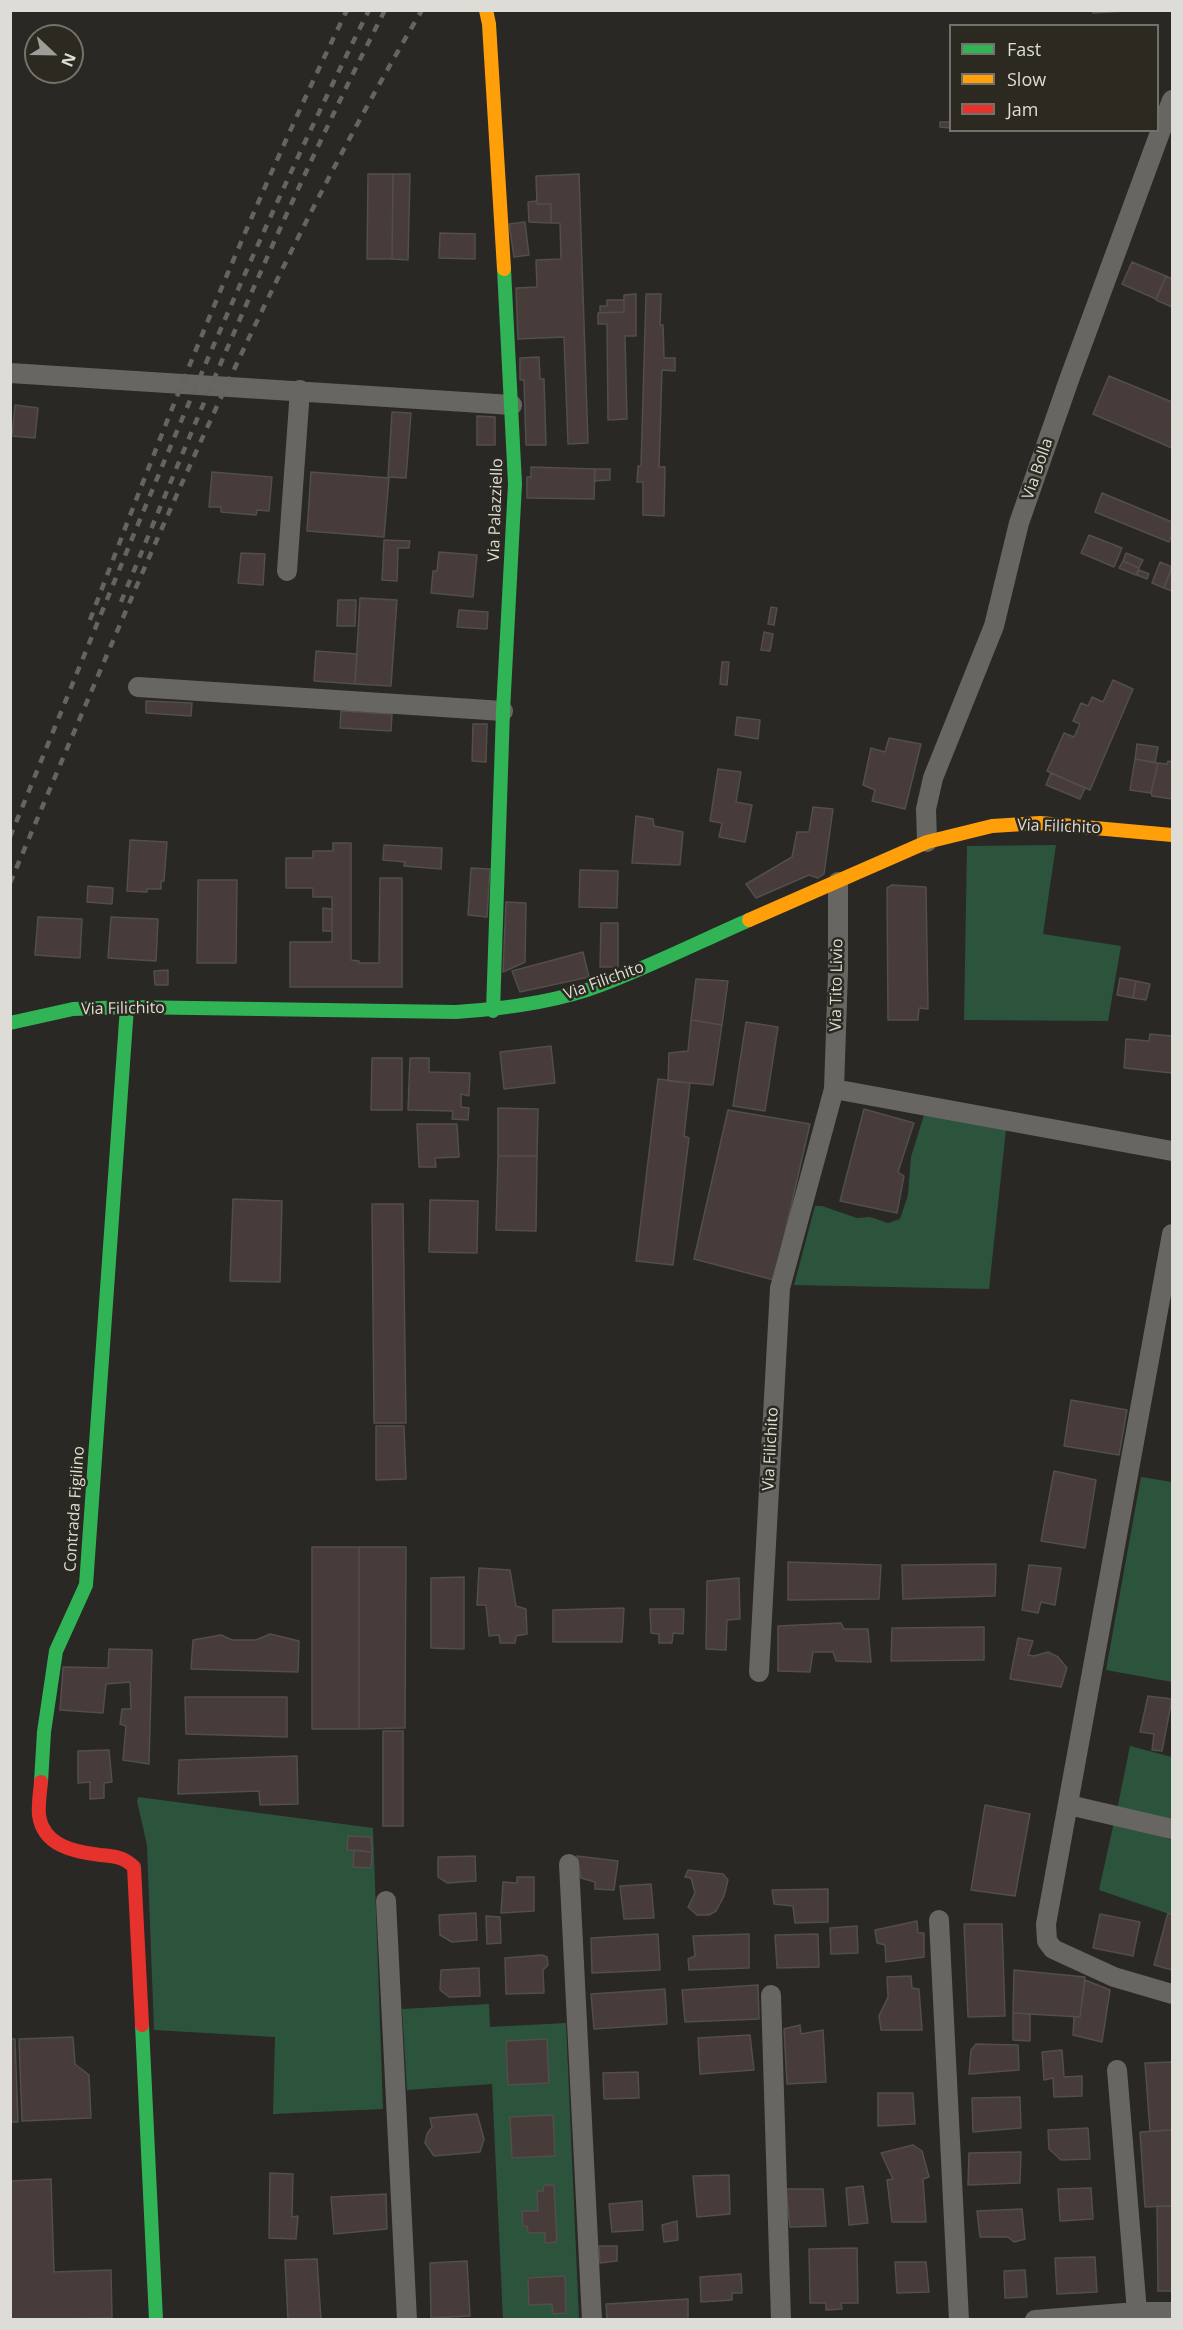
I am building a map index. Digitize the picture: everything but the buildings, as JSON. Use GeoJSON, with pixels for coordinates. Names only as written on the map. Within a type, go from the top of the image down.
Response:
{"type":"FeatureCollection","features":[{"type":"Feature","properties":{"kind":"street","name":"Via Palazziello"},"geometry":{"type":"LineString","coordinates":[[486,10],[490,35],[515,484],[503,711],[493,1011]]}},
{"type":"Feature","properties":{"kind":"street","name":"Via Bolla"},"geometry":{"type":"LineString","coordinates":[[927,842],[926,809],[933,778],[994,626],[1019,523],[1070,377],[1173,100]]}},
{"type":"Feature","properties":{"kind":"street"},"geometry":{"type":"LineString","coordinates":[[10,373],[512,405]]}},
{"type":"Feature","properties":{"kind":"street"},"geometry":{"type":"LineString","coordinates":[[287,571],[300,390]]}},
{"type":"Feature","properties":{"kind":"street"},"geometry":{"type":"LineString","coordinates":[[138,687],[503,711]]}},
{"type":"Feature","properties":{"kind":"street","name":"Via Filichito"},"geometry":{"type":"LineString","coordinates":[[10,1023],[73,1009],[127,1007],[493,1011],[599,986],[927,842],[992,826],[1040,823],[1173,836]]}},
{"type":"Feature","properties":{"kind":"street","name":"Via Tito Livio"},"geometry":{"type":"LineString","coordinates":[[834,1089],[838,882]]}},
{"type":"Feature","properties":{"kind":"street","name":"Contrada Figilino"},"geometry":{"type":"LineString","coordinates":[[127,1007],[86,1585],[56,1652],[44,1732],[39,1815],[41,1827],[57,1846],[119,1857],[127,1860],[134,1867],[156,2319]]}},
{"type":"Feature","properties":{"kind":"street"},"geometry":{"type":"LineString","coordinates":[[834,1089],[1173,1152]]}},
{"type":"Feature","properties":{"kind":"street","name":"Via Filichito"},"geometry":{"type":"LineString","coordinates":[[759,1672],[780,1288],[834,1089]]}},
{"type":"Feature","properties":{"kind":"street"},"geometry":{"type":"LineString","coordinates":[[1173,1234],[1046,1924],[1047,1941],[1053,1949],[1114,1977],[1173,1995]]}},
{"type":"Feature","properties":{"kind":"street"},"geometry":{"type":"LineString","coordinates":[[1068,1805],[1173,1829]]}},
{"type":"Feature","properties":{"kind":"street"},"geometry":{"type":"LineString","coordinates":[[569,1864],[592,2319]]}},
{"type":"Feature","properties":{"kind":"street"},"geometry":{"type":"LineString","coordinates":[[386,1901],[407,2319]]}},
{"type":"Feature","properties":{"kind":"street"},"geometry":{"type":"LineString","coordinates":[[939,1920],[959,2319]]}},
{"type":"Feature","properties":{"kind":"street"},"geometry":{"type":"LineString","coordinates":[[771,1995],[781,2319]]}},
{"type":"Feature","properties":{"kind":"street"},"geometry":{"type":"LineString","coordinates":[[1117,2070],[1137,2312]]}},
{"type":"Feature","properties":{"kind":"street"},"geometry":{"type":"LineString","coordinates":[[1035,2319],[1137,2312],[1173,2312]]}},
{"type":"Feature","properties":{"kind":"green space"},"geometry":{"type":"Polygon","coordinates":[[[1056,845],[1043,934],[1121,946],[1108,1021],[964,1020],[967,846],[1056,845]]]}},
{"type":"Feature","properties":{"kind":"green space"},"geometry":{"type":"Polygon","coordinates":[[[924,1115],[1006,1129],[989,1289],[794,1285],[815,1206],[822,1206],[857,1218],[870,1217],[888,1223],[900,1219],[908,1195],[911,1157],[924,1115]]]}},
{"type":"Feature","properties":{"kind":"green space"},"geometry":{"type":"Polygon","coordinates":[[[1141,1477],[1172,1482],[1172,1682],[1106,1670],[1141,1477]]]}},
{"type":"Feature","properties":{"kind":"green space"},"geometry":{"type":"Polygon","coordinates":[[[1130,1746],[1172,1757],[1172,1821],[1117,1810],[1130,1746]]]}},
{"type":"Feature","properties":{"kind":"green space"},"geometry":{"type":"Polygon","coordinates":[[[138,1797],[373,1828],[383,2109],[273,2114],[275,2037],[154,2030],[147,1845],[138,1797]]]}},
{"type":"Feature","properties":{"kind":"green space"},"geometry":{"type":"Polygon","coordinates":[[[1114,1822],[1172,1840],[1172,1915],[1099,1890],[1114,1822]]]}},
{"type":"Feature","properties":{"kind":"green space"},"geometry":{"type":"Polygon","coordinates":[[[489,2004],[490,2027],[566,2023],[579,2319],[503,2319],[492,2084],[407,2090],[402,2009],[489,2004]]]}},
{"type":"Feature","properties":{"kind":"railway"},"geometry":{"type":"LineString","coordinates":[[90,620],[211,312],[277,160],[347,10]]}},
{"type":"Feature","properties":{"kind":"railway"},"geometry":{"type":"LineString","coordinates":[[10,837],[138,524],[226,317],[319,111],[369,10]]}},
{"type":"Feature","properties":{"kind":"railway"},"geometry":{"type":"LineString","coordinates":[[121,602],[214,378],[314,156],[385,10]]}},
{"type":"Feature","properties":{"kind":"railway"},"geometry":{"type":"LineString","coordinates":[[10,883],[152,550],[253,330],[362,115],[422,10]]}},
{"type":"Feature","properties":{"kind":"traffic: fast"},"geometry":{"type":"LineString","coordinates":[[493,1011],[503,711],[515,484],[504,269]]}},
{"type":"Feature","properties":{"kind":"traffic: fast"},"geometry":{"type":"LineString","coordinates":[[10,1023],[73,1009],[127,1007],[456,1012],[510,1007],[566,996],[601,985],[749,920]]}},
{"type":"Feature","properties":{"kind":"traffic: fast"},"geometry":{"type":"LineString","coordinates":[[41,1782],[44,1732],[56,1651],[86,1585],[127,1007]]}},
{"type":"Feature","properties":{"kind":"traffic: fast"},"geometry":{"type":"LineString","coordinates":[[142,2025],[156,2320]]}},
{"type":"Feature","properties":{"kind":"traffic: slow"},"geometry":{"type":"LineString","coordinates":[[486,10],[489,24],[504,269]]}},
{"type":"Feature","properties":{"kind":"traffic: slow"},"geometry":{"type":"LineString","coordinates":[[749,920],[927,842],[992,826],[1040,823],[1172,835]]}},
{"type":"Feature","properties":{"kind":"traffic: jam"},"geometry":{"type":"LineString","coordinates":[[41,1782],[39,1815],[47,1834],[53,1840],[62,1846],[80,1852],[119,1858],[134,1867],[142,2025]]}}]}
